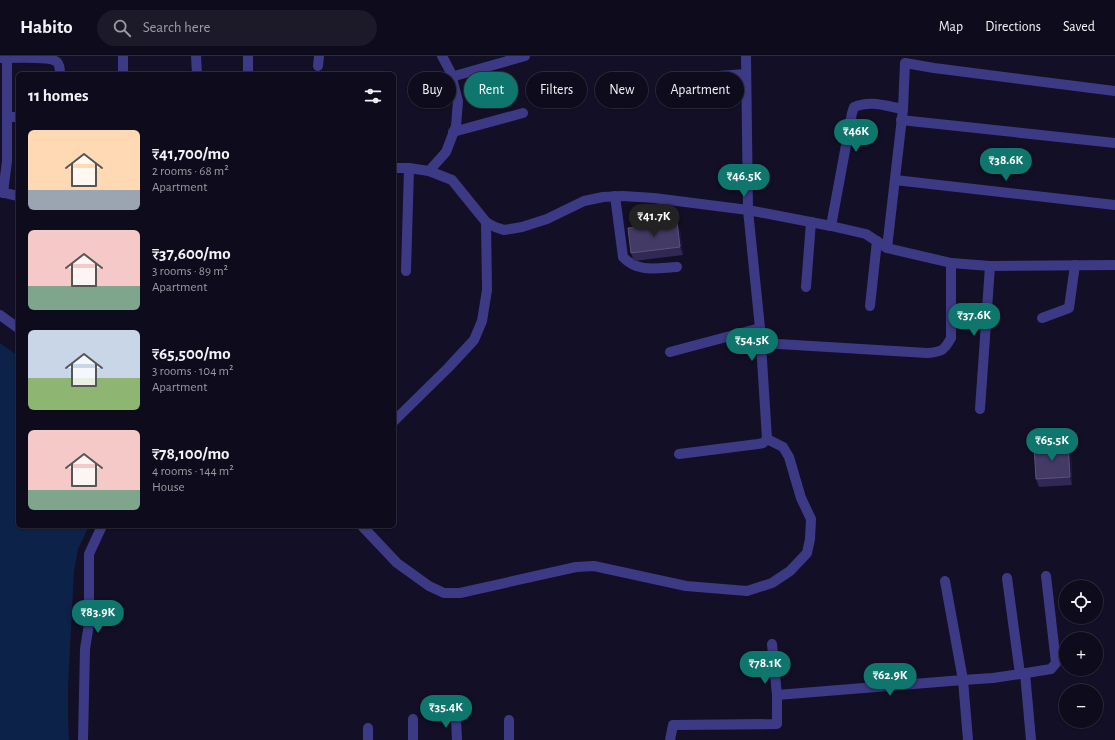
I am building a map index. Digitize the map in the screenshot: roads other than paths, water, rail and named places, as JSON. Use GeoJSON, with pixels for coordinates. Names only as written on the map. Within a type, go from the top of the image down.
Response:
{"type":"FeatureCollection","features":[{"type":"Feature","properties":{"kind":"street"},"geometry":{"type":"LineString","coordinates":[[123,56],[123,72]]}},
{"type":"Feature","properties":{"kind":"street"},"geometry":{"type":"LineString","coordinates":[[196,56],[197,72]]}},
{"type":"Feature","properties":{"kind":"street"},"geometry":{"type":"LineString","coordinates":[[248,56],[248,72]]}},
{"type":"Feature","properties":{"kind":"street"},"geometry":{"type":"LineString","coordinates":[[442,56],[450,72]]}},
{"type":"Feature","properties":{"kind":"street"},"geometry":{"type":"LineString","coordinates":[[456,76],[525,56]]}},
{"type":"Feature","properties":{"kind":"street"},"geometry":{"type":"LineString","coordinates":[[746,56],[748,210],[760,328],[767,440]]}},
{"type":"Feature","properties":{"kind":"street"},"geometry":{"type":"LineString","coordinates":[[16,196],[2,193],[7,161],[7,117],[3,58],[44,58],[55,60],[59,63],[60,72]]}},
{"type":"Feature","properties":{"kind":"street"},"geometry":{"type":"LineString","coordinates":[[887,248],[903,109],[905,60],[934,68],[1115,91]]}},
{"type":"Feature","properties":{"kind":"street"},"geometry":{"type":"LineString","coordinates":[[429,171],[446,152],[456,126],[458,101],[456,94]]}},
{"type":"Feature","properties":{"kind":"street"},"geometry":{"type":"LineString","coordinates":[[831,226],[854,107],[863,103],[870,103],[903,109]]}},
{"type":"Feature","properties":{"kind":"street"},"geometry":{"type":"LineString","coordinates":[[453,132],[523,113]]}},
{"type":"Feature","properties":{"kind":"street"},"geometry":{"type":"LineString","coordinates":[[7,117],[16,117]]}},
{"type":"Feature","properties":{"kind":"street"},"geometry":{"type":"LineString","coordinates":[[901,120],[1115,143]]}},
{"type":"Feature","properties":{"kind":"street"},"geometry":{"type":"LineString","coordinates":[[396,168],[429,171],[452,180],[486,222],[504,230],[522,227],[547,219],[584,201],[615,196],[654,198],[748,210],[831,226],[866,234],[887,248],[951,263],[990,266],[1115,265]]}},
{"type":"Feature","properties":{"kind":"street"},"geometry":{"type":"LineString","coordinates":[[406,271],[409,168]]}},
{"type":"Feature","properties":{"kind":"street"},"geometry":{"type":"LineString","coordinates":[[895,180],[1115,205]]}},
{"type":"Feature","properties":{"kind":"street"},"geometry":{"type":"LineString","coordinates":[[615,196],[624,257],[629,263],[644,269],[677,267]]}},
{"type":"Feature","properties":{"kind":"street"},"geometry":{"type":"LineString","coordinates":[[396,419],[474,340],[482,321],[487,290],[486,222]]}},
{"type":"Feature","properties":{"kind":"street"},"geometry":{"type":"LineString","coordinates":[[806,287],[811,222]]}},
{"type":"Feature","properties":{"kind":"street"},"geometry":{"type":"LineString","coordinates":[[870,306],[876,241]]}},
{"type":"Feature","properties":{"kind":"street"},"geometry":{"type":"LineString","coordinates":[[761,343],[938,353],[946,347],[951,338],[951,263]]}},
{"type":"Feature","properties":{"kind":"street"},"geometry":{"type":"LineString","coordinates":[[1042,318],[1069,308],[1075,265]]}},
{"type":"Feature","properties":{"kind":"street"},"geometry":{"type":"LineString","coordinates":[[980,409],[990,266]]}},
{"type":"Feature","properties":{"kind":"street"},"geometry":{"type":"LineString","coordinates":[[0,315],[16,327]]}},
{"type":"Feature","properties":{"kind":"street"},"geometry":{"type":"LineString","coordinates":[[670,352],[760,328]]}},
{"type":"Feature","properties":{"kind":"street"},"geometry":{"type":"LineString","coordinates":[[679,454],[758,444],[764,443],[767,440]]}},
{"type":"Feature","properties":{"kind":"street"},"geometry":{"type":"LineString","coordinates":[[364,528],[396,563],[429,586],[444,593],[460,593],[576,567],[594,566],[686,586],[747,591],[772,583],[790,570],[807,553],[810,539],[811,520],[801,498],[788,457],[783,447],[767,440]]}},
{"type":"Feature","properties":{"kind":"street"},"geometry":{"type":"LineString","coordinates":[[83,740],[85,649],[89,624],[89,554],[101,528]]}},
{"type":"Feature","properties":{"kind":"street"},"geometry":{"type":"LineString","coordinates":[[777,695],[993,678],[1051,669],[1056,663],[1046,576]]}},
{"type":"Feature","properties":{"kind":"street"},"geometry":{"type":"LineString","coordinates":[[1007,578],[1032,740]]}},
{"type":"Feature","properties":{"kind":"street"},"geometry":{"type":"LineString","coordinates":[[945,580],[963,680],[968,740]]}},
{"type":"Feature","properties":{"kind":"street"},"geometry":{"type":"LineString","coordinates":[[670,740],[673,725],[777,724],[777,695],[772,644]]}},
{"type":"Feature","properties":{"kind":"street"},"geometry":{"type":"LineString","coordinates":[[413,719],[413,740]]}},
{"type":"Feature","properties":{"kind":"street"},"geometry":{"type":"LineString","coordinates":[[456,719],[457,740]]}},
{"type":"Feature","properties":{"kind":"street"},"geometry":{"type":"LineString","coordinates":[[509,720],[509,740]]}},
{"type":"Feature","properties":{"kind":"street"},"geometry":{"type":"LineString","coordinates":[[368,728],[368,740]]}},
{"type":"Feature","properties":{"kind":"water"},"geometry":{"type":"Polygon","coordinates":[[[0,343],[16,355],[16,528],[88,528],[78,549],[74,571],[68,688],[69,740],[0,740],[0,343]]]}}]}
